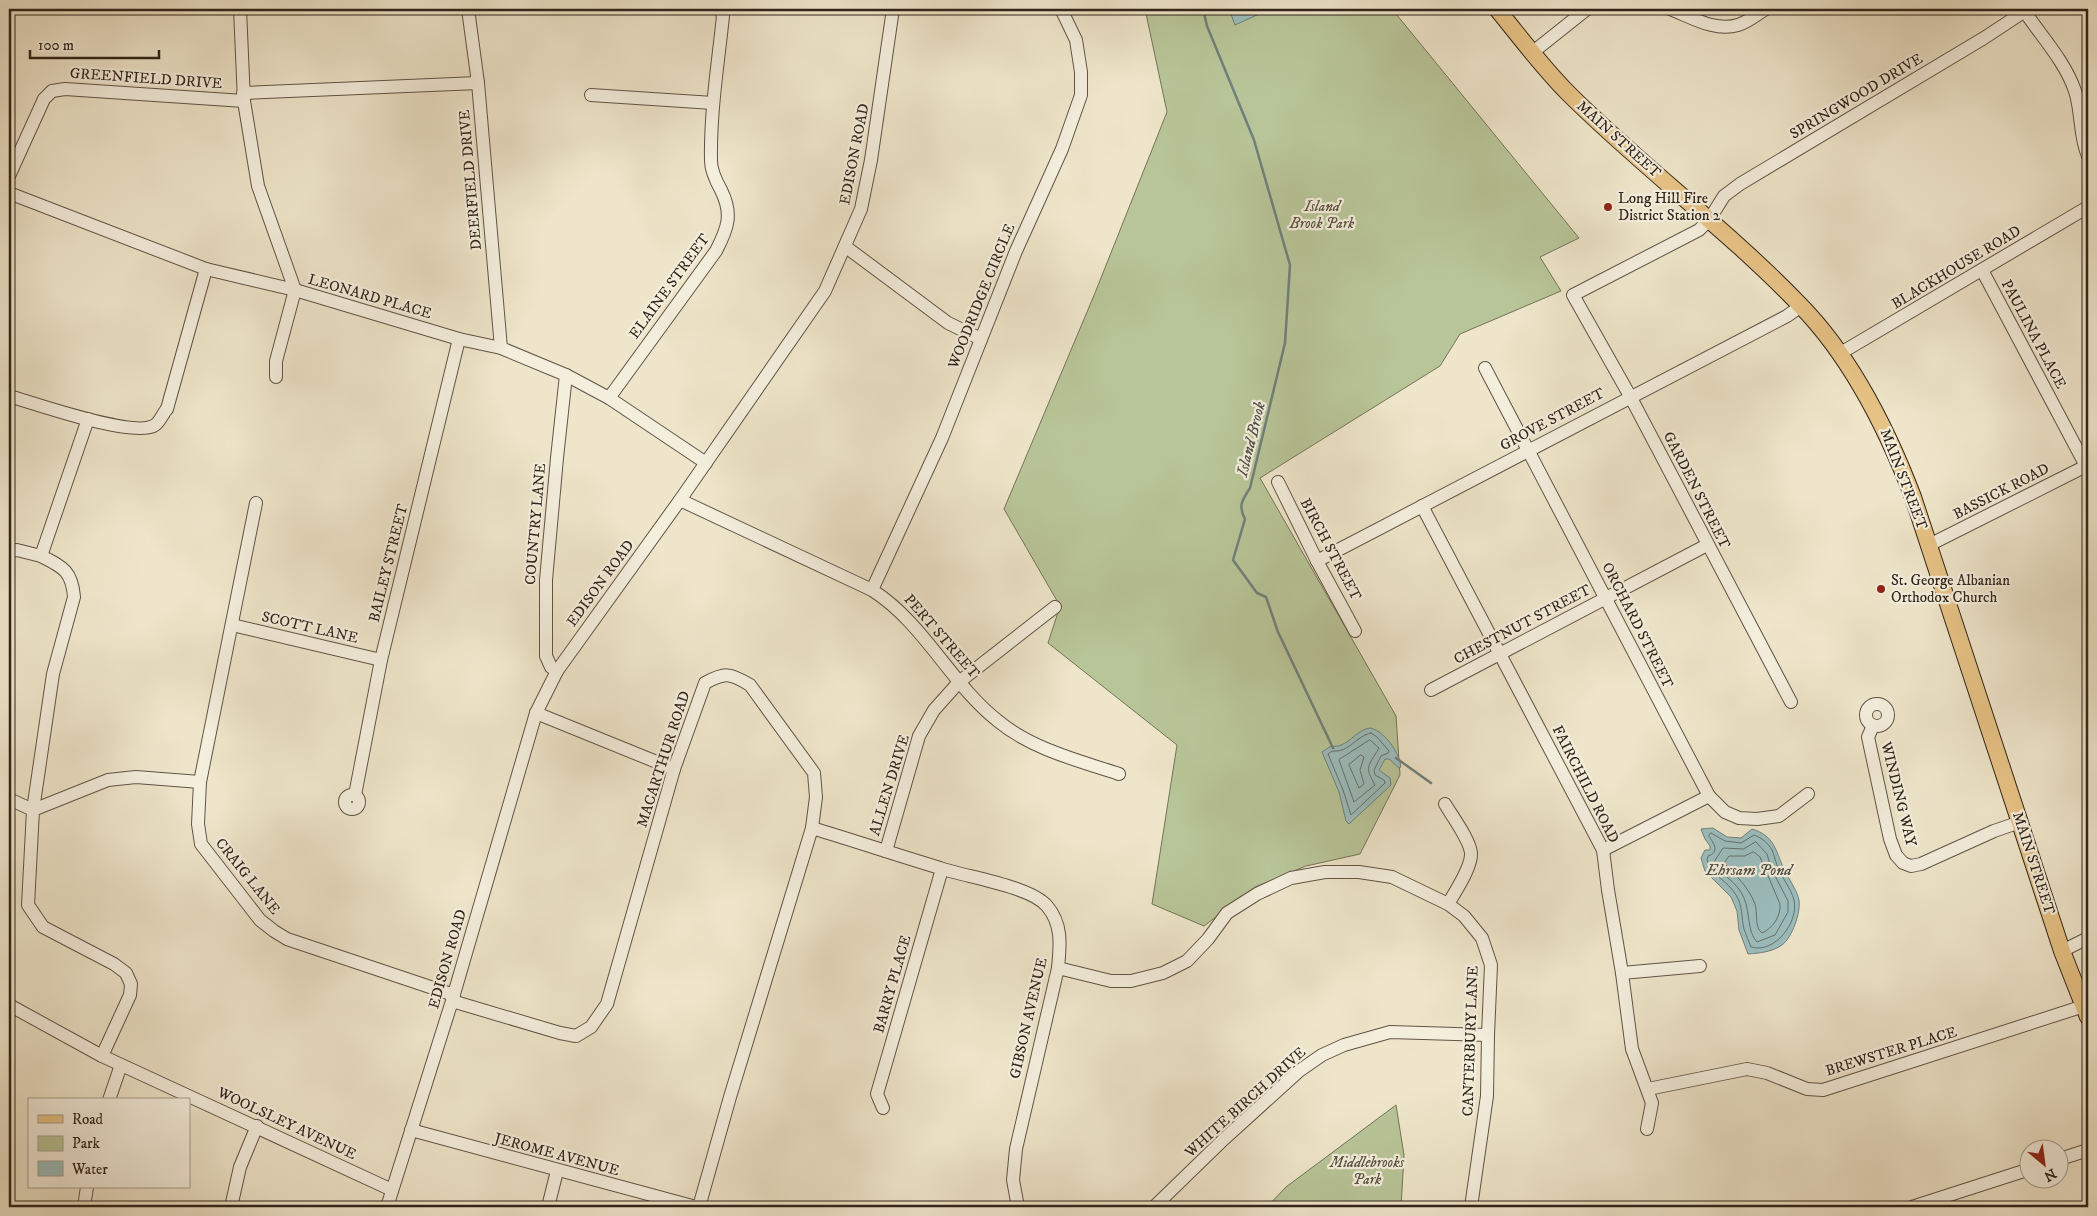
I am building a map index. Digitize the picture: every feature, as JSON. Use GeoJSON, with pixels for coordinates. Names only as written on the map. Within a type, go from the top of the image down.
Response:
{"type":"FeatureCollection","features":[{"type":"Feature","properties":{"kind":"main road","name":"MAIN STREET"},"geometry":{"type":"LineString","coordinates":[[1497,9],[1572,97],[1709,220],[1801,306],[1839,354],[1882,423],[1900,462],[2062,951],[2086,1012]]}},
{"type":"Feature","properties":{"kind":"street"},"geometry":{"type":"LineString","coordinates":[[240,9],[244,97],[258,186],[294,290],[276,361],[276,377]]}},
{"type":"Feature","properties":{"kind":"street","name":"DEERFIELD DRIVE"},"geometry":{"type":"LineString","coordinates":[[468,9],[478,83],[501,348]]}},
{"type":"Feature","properties":{"kind":"street","name":"ELAINE STREET"},"geometry":{"type":"LineString","coordinates":[[610,398],[696,276],[716,251],[726,232],[729,219],[727,208],[711,164],[713,103],[723,16],[720,9]]}},
{"type":"Feature","properties":{"kind":"street","name":"EDISON ROAD"},"geometry":{"type":"LineString","coordinates":[[387,1207],[453,998],[536,713],[557,671],[680,500],[825,291],[846,247],[861,209],[871,160],[893,9]]}},
{"type":"Feature","properties":{"kind":"street","name":"WOODRIDGE CIRCLE"},"geometry":{"type":"LineString","coordinates":[[872,590],[942,438],[1016,251],[1062,149],[1080,95],[1081,72],[1076,40],[1061,9]]}},
{"type":"Feature","properties":{"kind":"street"},"geometry":{"type":"LineString","coordinates":[[1533,52],[1586,9]]}},
{"type":"Feature","properties":{"kind":"street"},"geometry":{"type":"LineString","coordinates":[[1670,9],[1708,24],[1729,27],[1740,24],[1766,9]]}},
{"type":"Feature","properties":{"kind":"street"},"geometry":{"type":"LineString","coordinates":[[2025,9],[2065,69],[2075,91],[2084,147],[2088,156]]}},
{"type":"Feature","properties":{"kind":"street","name":"SPRINGWOOD DRIVE"},"geometry":{"type":"LineString","coordinates":[[1709,220],[1724,196],[1740,184],[1984,38],[2025,9]]}},
{"type":"Feature","properties":{"kind":"street","name":"GREENFIELD DRIVE"},"geometry":{"type":"LineString","coordinates":[[9,176],[44,99],[52,91],[65,89],[244,97],[478,83]]}},
{"type":"Feature","properties":{"kind":"street"},"geometry":{"type":"LineString","coordinates":[[591,95],[713,103]]}},
{"type":"Feature","properties":{"kind":"street","name":"LEONARD PLACE"},"geometry":{"type":"LineString","coordinates":[[9,193],[206,269],[294,290],[459,339],[501,348],[566,375],[610,398],[706,463]]}},
{"type":"Feature","properties":{"kind":"street","name":"BLACKHOUSE ROAD"},"geometry":{"type":"LineString","coordinates":[[1839,354],[2088,207]]}},
{"type":"Feature","properties":{"kind":"street","name":"GARDEN STREET"},"geometry":{"type":"LineString","coordinates":[[1709,220],[1699,230],[1573,295],[1630,396],[1791,702]]}},
{"type":"Feature","properties":{"kind":"street"},"geometry":{"type":"LineString","coordinates":[[846,247],[948,323],[981,339]]}},
{"type":"Feature","properties":{"kind":"street"},"geometry":{"type":"LineString","coordinates":[[9,396],[88,419],[141,429],[156,425],[167,409],[206,269]]}},
{"type":"Feature","properties":{"kind":"street","name":"PAULINA PLACE"},"geometry":{"type":"LineString","coordinates":[[1982,270],[2087,466]]}},
{"type":"Feature","properties":{"kind":"street","name":"GROVE STREET"},"geometry":{"type":"LineString","coordinates":[[1317,561],[1630,396],[1787,316],[1801,306]]}},
{"type":"Feature","properties":{"kind":"street","name":"BAILEY STREET"},"geometry":{"type":"LineString","coordinates":[[355,795],[381,660],[459,339]]}},
{"type":"Feature","properties":{"kind":"street","name":"ORCHARD STREET"},"geometry":{"type":"LineString","coordinates":[[1485,368],[1709,796],[1725,812],[1739,818],[1757,819],[1779,816],[1808,794]]}},
{"type":"Feature","properties":{"kind":"street","name":"COUNTRY LANE"},"geometry":{"type":"LineString","coordinates":[[557,671],[551,667],[546,656],[546,580],[556,458],[566,375]]}},
{"type":"Feature","properties":{"kind":"street"},"geometry":{"type":"LineString","coordinates":[[41,556],[88,419]]}},
{"type":"Feature","properties":{"kind":"street","name":"BASSICK ROAD"},"geometry":{"type":"LineString","coordinates":[[1929,546],[2087,466]]}},
{"type":"Feature","properties":{"kind":"street","name":"BIRCH STREET"},"geometry":{"type":"LineString","coordinates":[[1278,482],[1317,561],[1355,631]]}},
{"type":"Feature","properties":{"kind":"street","name":"PERT STREET"},"geometry":{"type":"LineString","coordinates":[[680,500],[872,590],[890,602],[911,622],[959,682],[997,721],[1021,738],[1041,748],[1119,774]]}},
{"type":"Feature","properties":{"kind":"street","name":"CRAIG LANE"},"geometry":{"type":"LineString","coordinates":[[256,503],[200,782],[198,824],[201,844],[260,920],[287,939],[453,998]]}},
{"type":"Feature","properties":{"kind":"street","name":"FAIRCHILD ROAD"},"geometry":{"type":"LineString","coordinates":[[1422,506],[1603,850],[1632,1049],[1652,1103],[1647,1129]]}},
{"type":"Feature","properties":{"kind":"street","name":"CHESTNUT STREET"},"geometry":{"type":"LineString","coordinates":[[1431,690],[1707,545]]}},
{"type":"Feature","properties":{"kind":"street"},"geometry":{"type":"LineString","coordinates":[[9,551],[17,550],[41,556],[64,568],[73,585],[74,597],[53,674],[33,810],[28,905],[43,927],[114,964],[126,973],[130,984],[130,995],[102,1056]]}},
{"type":"Feature","properties":{"kind":"street","name":"ALLEN DRIVE"},"geometry":{"type":"LineString","coordinates":[[886,851],[919,736],[934,710],[959,682],[1055,607]]}},
{"type":"Feature","properties":{"kind":"street","name":"SCOTT LANE"},"geometry":{"type":"LineString","coordinates":[[232,625],[381,660]]}},
{"type":"Feature","properties":{"kind":"street","name":"MACARTHUR ROAD"},"geometry":{"type":"LineString","coordinates":[[453,998],[560,1033],[576,1036],[591,1027],[607,1004],[674,769],[705,683],[720,675],[736,676],[750,685],[814,773],[816,797],[812,828],[698,1207]]}},
{"type":"Feature","properties":{"kind":"street"},"geometry":{"type":"LineString","coordinates":[[536,713],[674,769]]}},
{"type":"Feature","properties":{"kind":"street","name":"WINDING WAY"},"geometry":{"type":"LineString","coordinates":[[1873,726],[1868,737],[1877,781],[1890,839],[1896,855],[1903,863],[1911,866],[1921,864],[1977,838],[2020,822]]}},
{"type":"Feature","properties":{"kind":"street"},"geometry":{"type":"LineString","coordinates":[[9,799],[33,810],[108,780],[136,777],[200,782]]}},
{"type":"Feature","properties":{"kind":"street"},"geometry":{"type":"LineString","coordinates":[[1603,850],[1709,796]]}},
{"type":"Feature","properties":{"kind":"street"},"geometry":{"type":"LineString","coordinates":[[1445,804],[1466,840],[1471,854],[1468,867],[1448,904]]}},
{"type":"Feature","properties":{"kind":"street","name":"GIBSON AVENUE"},"geometry":{"type":"LineString","coordinates":[[812,828],[942,869],[1003,885],[1030,895],[1046,905],[1057,920],[1060,939],[1058,968],[1016,1149],[1013,1180],[1018,1207]]}},
{"type":"Feature","properties":{"kind":"street","name":"BARRY PLACE"},"geometry":{"type":"LineString","coordinates":[[883,1108],[877,1094],[942,869]]}},
{"type":"Feature","properties":{"kind":"street","name":"CANTERBURY LANE"},"geometry":{"type":"LineString","coordinates":[[1058,968],[1111,981],[1131,982],[1163,973],[1188,960],[1208,939],[1227,913],[1257,894],[1291,878],[1325,872],[1359,872],[1392,877],[1448,904],[1464,916],[1482,938],[1491,965],[1487,1096],[1471,1207]]}},
{"type":"Feature","properties":{"kind":"street"},"geometry":{"type":"LineString","coordinates":[[2062,951],[2088,938]]}},
{"type":"Feature","properties":{"kind":"street"},"geometry":{"type":"LineString","coordinates":[[1622,973],[1700,966]]}},
{"type":"Feature","properties":{"kind":"street","name":"WOOLSLEY AVENUE"},"geometry":{"type":"LineString","coordinates":[[9,1005],[102,1056],[258,1126],[392,1190]]}},
{"type":"Feature","properties":{"kind":"street","name":"BREWSTER PLACE"},"geometry":{"type":"LineString","coordinates":[[1648,1089],[1747,1069],[1767,1072],[1807,1089],[1823,1090],[2086,1012]]}},
{"type":"Feature","properties":{"kind":"street","name":"WHITE BIRCH DRIVE"},"geometry":{"type":"LineString","coordinates":[[1154,1207],[1224,1139],[1299,1071],[1322,1055],[1344,1045],[1390,1032],[1488,1035]]}},
{"type":"Feature","properties":{"kind":"street"},"geometry":{"type":"LineString","coordinates":[[110,1098],[121,1065]]}},
{"type":"Feature","properties":{"kind":"street"},"geometry":{"type":"LineString","coordinates":[[231,1207],[240,1167],[258,1126]]}},
{"type":"Feature","properties":{"kind":"street","name":"JEROME AVENUE"},"geometry":{"type":"LineString","coordinates":[[411,1130],[557,1171],[698,1207]]}},
{"type":"Feature","properties":{"kind":"street"},"geometry":{"type":"LineString","coordinates":[[2070,1156],[2088,1150]]}},
{"type":"Feature","properties":{"kind":"street"},"geometry":{"type":"LineString","coordinates":[[548,1207],[557,1171]]}},
{"type":"Feature","properties":{"kind":"street"},"geometry":{"type":"LineString","coordinates":[[1912,1207],[2020,1172]]}},
{"type":"Feature","properties":{"kind":"street"},"geometry":{"type":"LineString","coordinates":[[84,1207],[87,1188]]}},
{"type":"Feature","properties":{"kind":"green space","name":"Island Brook Park"},"geometry":{"type":"Polygon","coordinates":[[[1145,9],[1392,9],[1579,238],[1540,257],[1561,291],[1460,334],[1440,366],[1260,478],[1396,716],[1400,775],[1360,854],[1306,866],[1255,887],[1204,926],[1152,904],[1177,745],[1048,643],[1060,606],[1004,509],[1095,293],[1167,112],[1145,9]]]}},
{"type":"Feature","properties":{"kind":"green space","name":"Middlebrooks Park"},"geometry":{"type":"Polygon","coordinates":[[[1396,1105],[1404,1155],[1401,1207],[1267,1207],[1286,1187],[1396,1105]]]}},
{"type":"Feature","properties":{"kind":"water"},"geometry":{"type":"Polygon","coordinates":[[[1229,9],[1270,9],[1235,25],[1229,9]]]}},
{"type":"Feature","properties":{"kind":"water"},"geometry":{"type":"Polygon","coordinates":[[[1371,728],[1382,734],[1391,744],[1398,755],[1401,767],[1399,768],[1389,759],[1385,759],[1379,770],[1390,778],[1391,785],[1349,824],[1346,821],[1339,792],[1322,752],[1331,746],[1342,745],[1365,729],[1371,728]]]}},
{"type":"Feature","properties":{"kind":"water","name":"Ehrsam Pond"},"geometry":{"type":"Polygon","coordinates":[[[1713,828],[1727,837],[1741,838],[1752,829],[1760,832],[1773,844],[1799,900],[1797,918],[1789,937],[1782,945],[1766,952],[1748,954],[1739,930],[1737,911],[1731,897],[1705,871],[1701,858],[1705,850],[1710,850],[1710,846],[1701,829],[1713,828]]]}},
{"type":"Feature","properties":{"kind":"waterway","name":"Island Brook"},"geometry":{"type":"LineString","coordinates":[[1203,9],[1207,26],[1254,140],[1290,265],[1285,343],[1250,488],[1241,507],[1245,519],[1233,560],[1257,593],[1266,597],[1278,632],[1333,748]]}},
{"type":"Feature","properties":{"kind":"waterway","name":"Island Brook"},"geometry":{"type":"LineString","coordinates":[[1396,758],[1431,783]]}},
{"type":"Feature","properties":{"kind":"place","name":"Long Hill Fire District Station 2"},"geometry":{"type":"Point","coordinates":[1608,207]}},
{"type":"Feature","properties":{"kind":"place","name":"St. George Albanian Orthodox Church"},"geometry":{"type":"Point","coordinates":[1881,589]}}]}
